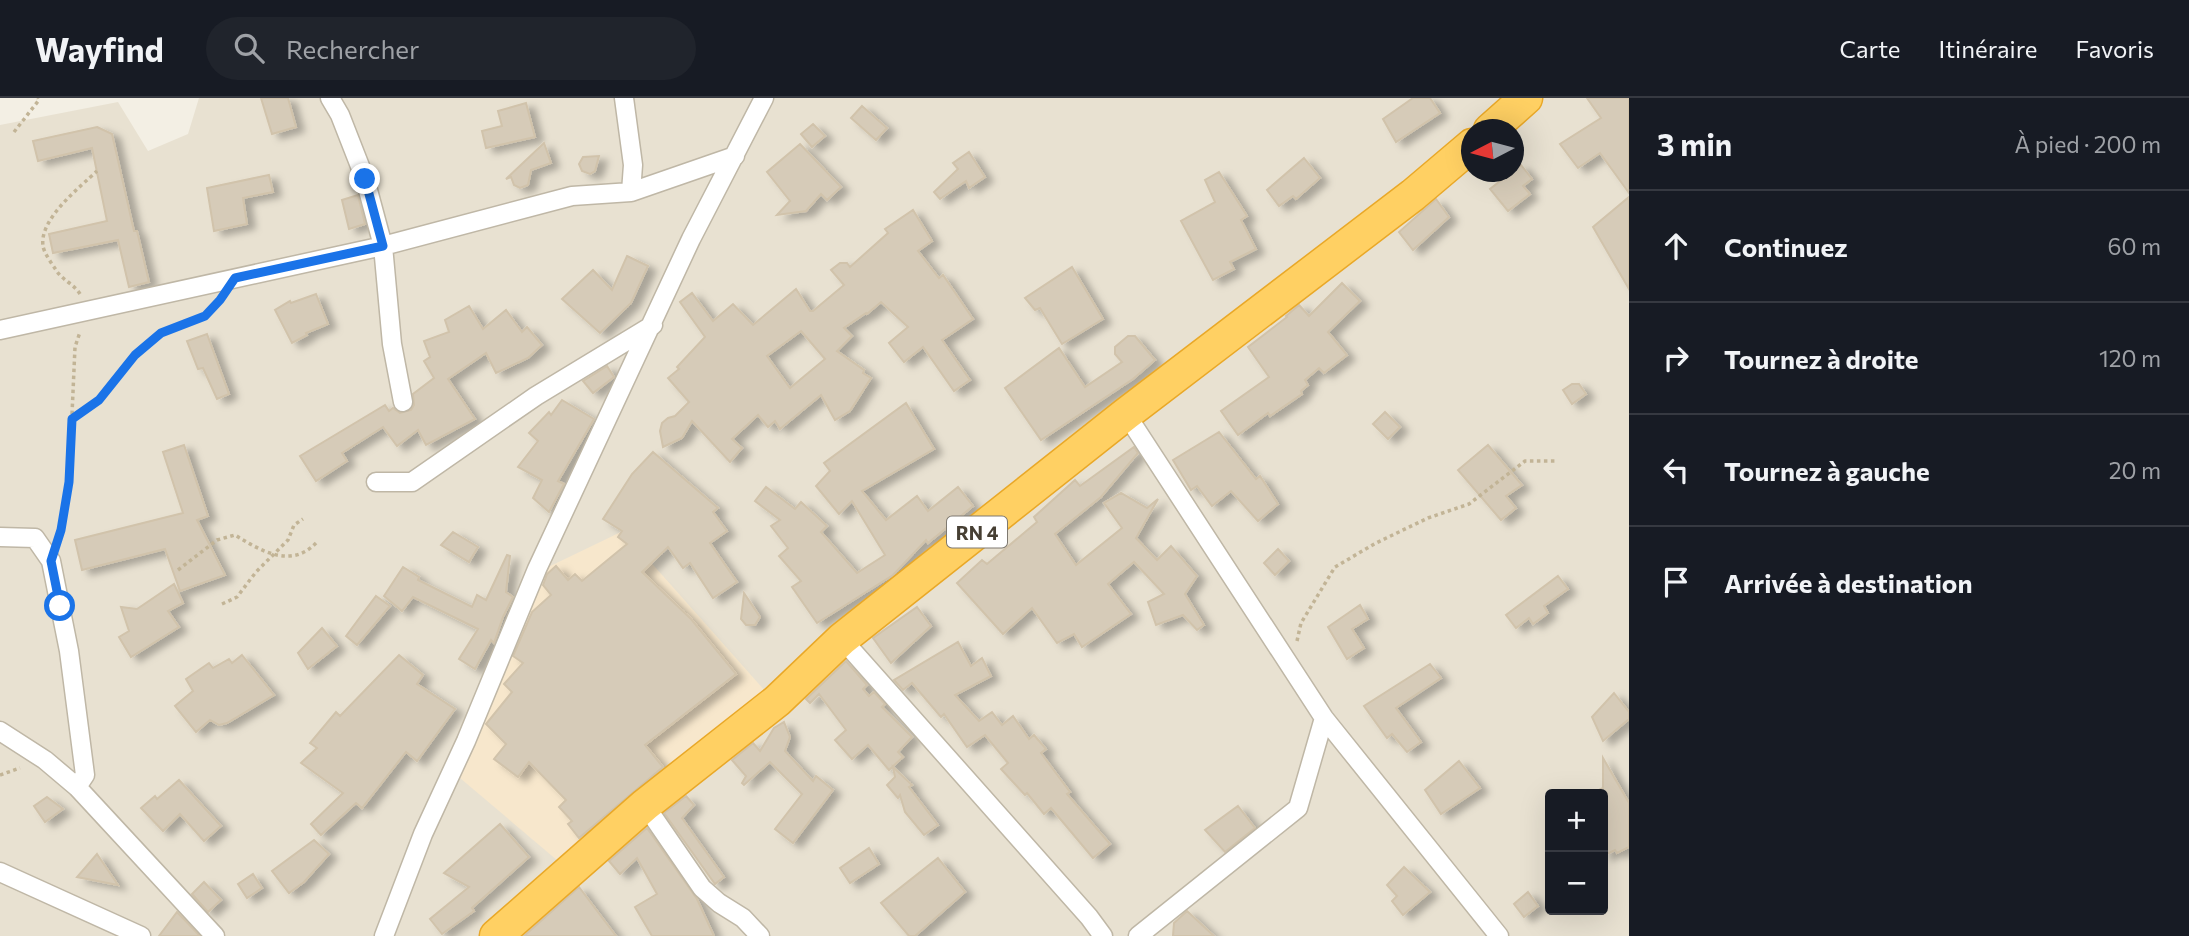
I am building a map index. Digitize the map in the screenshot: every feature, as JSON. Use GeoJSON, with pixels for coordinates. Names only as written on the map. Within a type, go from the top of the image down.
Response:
{"type":"FeatureCollection","features":[{"type":"Feature","properties":{"kind":"highway"},"geometry":{"type":"LineString","coordinates":[[1502,119],[1526,98]]}},
{"type":"Feature","properties":{"kind":"highway","name":"RN 4"},"geometry":{"type":"LineString","coordinates":[[496,936],[645,805],[777,701],[842,639],[1126,414],[1413,195],[1461,154]]}},
{"type":"Feature","properties":{"kind":"street"},"geometry":{"type":"LineString","coordinates":[[330,98],[340,115],[365,179],[383,246],[392,344],[403,402]]}},
{"type":"Feature","properties":{"kind":"street"},"geometry":{"type":"LineString","coordinates":[[624,98],[632,165],[631,192]]}},
{"type":"Feature","properties":{"kind":"street"},"geometry":{"type":"LineString","coordinates":[[384,936],[423,834],[466,741],[537,569],[691,239],[764,98]]}},
{"type":"Feature","properties":{"kind":"street"},"geometry":{"type":"LineString","coordinates":[[0,330],[383,246],[572,196],[631,192],[735,156]]}},
{"type":"Feature","properties":{"kind":"street"},"geometry":{"type":"LineString","coordinates":[[376,482],[412,482],[536,396],[653,325]]}},
{"type":"Feature","properties":{"kind":"street"},"geometry":{"type":"LineString","coordinates":[[1126,414],[1324,718],[1499,936]]}},
{"type":"Feature","properties":{"kind":"street"},"geometry":{"type":"LineString","coordinates":[[0,537],[35,538],[51,561],[69,651],[85,775],[77,787]]}},
{"type":"Feature","properties":{"kind":"street"},"geometry":{"type":"LineString","coordinates":[[842,639],[1089,916],[1103,936]]}},
{"type":"Feature","properties":{"kind":"street"},"geometry":{"type":"LineString","coordinates":[[1138,936],[1298,808],[1324,718]]}},
{"type":"Feature","properties":{"kind":"street"},"geometry":{"type":"LineString","coordinates":[[0,731],[45,760],[77,787],[215,936]]}},
{"type":"Feature","properties":{"kind":"street"},"geometry":{"type":"LineString","coordinates":[[645,805],[702,888],[743,918],[760,936]]}},
{"type":"Feature","properties":{"kind":"street"},"geometry":{"type":"LineString","coordinates":[[0,872],[141,936]]}},
{"type":"Feature","properties":{"kind":"path"},"geometry":{"type":"LineString","coordinates":[[14,132],[38,98]]}},
{"type":"Feature","properties":{"kind":"path"},"geometry":{"type":"LineString","coordinates":[[90,310],[76,288],[58,273],[43,246],[46,231],[62,201],[97,170]]}},
{"type":"Feature","properties":{"kind":"path"},"geometry":{"type":"LineString","coordinates":[[72,419],[99,400],[135,355],[161,333],[205,316],[235,278]]}},
{"type":"Feature","properties":{"kind":"path"},"geometry":{"type":"LineString","coordinates":[[51,561],[61,530],[69,482],[75,347],[80,332]]}},
{"type":"Feature","properties":{"kind":"path"},"geometry":{"type":"LineString","coordinates":[[1291,667],[1301,623],[1335,567],[1376,543],[1428,518],[1469,504],[1525,461],[1556,461]]}},
{"type":"Feature","properties":{"kind":"path"},"geometry":{"type":"LineString","coordinates":[[222,604],[237,597],[256,572],[288,540],[294,526],[303,519]]}},
{"type":"Feature","properties":{"kind":"path"},"geometry":{"type":"LineString","coordinates":[[178,570],[217,540],[235,535],[252,545],[290,558],[307,552],[316,543]]}},
{"type":"Feature","properties":{"kind":"shaded area"},"geometry":{"type":"Polygon","coordinates":[[[199,98],[1629,98],[1629,936],[0,936],[0,125],[118,102],[148,151],[188,134],[199,98]]]}},
{"type":"Feature","properties":{"kind":"shaded area"},"geometry":{"type":"Polygon","coordinates":[[[623,531],[775,702],[571,872],[460,778],[540,571],[623,531]]]}},
{"type":"Feature","properties":{"kind":"building"},"geometry":{"type":"Polygon","coordinates":[[[261,98],[288,98],[296,127],[272,134],[261,98]]]}},
{"type":"Feature","properties":{"kind":"building"},"geometry":{"type":"Polygon","coordinates":[[[1413,98],[1430,98],[1440,113],[1396,142],[1383,119],[1413,98]]]}},
{"type":"Feature","properties":{"kind":"building"},"geometry":{"type":"Polygon","coordinates":[[[1587,98],[1629,98],[1629,193],[1600,153],[1578,168],[1560,144],[1601,118],[1587,98]]]}},
{"type":"Feature","properties":{"kind":"building"},"geometry":{"type":"Polygon","coordinates":[[[526,103],[535,137],[486,148],[482,131],[502,126],[498,111],[526,103]]]}},
{"type":"Feature","properties":{"kind":"building"},"geometry":{"type":"Polygon","coordinates":[[[862,106],[887,128],[876,140],[851,118],[862,106]]]}},
{"type":"Feature","properties":{"kind":"building"},"geometry":{"type":"Polygon","coordinates":[[[813,124],[825,136],[812,147],[801,134],[813,124]]]}},
{"type":"Feature","properties":{"kind":"building"},"geometry":{"type":"Polygon","coordinates":[[[97,127],[112,134],[134,231],[137,231],[149,282],[129,287],[118,240],[53,253],[49,234],[107,221],[92,148],[38,161],[33,141],[97,127]]]}},
{"type":"Feature","properties":{"kind":"building"},"geometry":{"type":"Polygon","coordinates":[[[544,143],[551,163],[531,170],[528,185],[520,188],[514,185],[511,177],[506,179],[544,143]]]}},
{"type":"Feature","properties":{"kind":"building"},"geometry":{"type":"Polygon","coordinates":[[[800,144],[841,187],[827,200],[821,194],[806,211],[777,215],[790,201],[767,172],[800,144]]]}},
{"type":"Feature","properties":{"kind":"building"},"geometry":{"type":"Polygon","coordinates":[[[969,152],[985,177],[969,188],[966,181],[940,199],[934,192],[958,169],[953,163],[969,152]]]}},
{"type":"Feature","properties":{"kind":"building"},"geometry":{"type":"Polygon","coordinates":[[[599,156],[595,171],[590,174],[582,171],[579,164],[583,157],[599,156]]]}},
{"type":"Feature","properties":{"kind":"building"},"geometry":{"type":"Polygon","coordinates":[[[1304,158],[1320,178],[1296,199],[1293,196],[1279,206],[1267,190],[1304,158]]]}},
{"type":"Feature","properties":{"kind":"building"},"geometry":{"type":"Polygon","coordinates":[[[1524,169],[1532,179],[1523,186],[1530,194],[1508,211],[1490,189],[1499,182],[1524,182],[1524,169]]]}},
{"type":"Feature","properties":{"kind":"building"},"geometry":{"type":"Polygon","coordinates":[[[1219,172],[1247,216],[1241,220],[1256,249],[1230,262],[1234,269],[1213,280],[1181,221],[1215,202],[1205,180],[1219,172]]]}},
{"type":"Feature","properties":{"kind":"building"},"geometry":{"type":"Polygon","coordinates":[[[269,175],[273,192],[243,198],[247,224],[214,231],[207,188],[269,175]]]}},
{"type":"Feature","properties":{"kind":"building"},"geometry":{"type":"Polygon","coordinates":[[[358,195],[365,224],[349,229],[342,200],[358,195]]]}},
{"type":"Feature","properties":{"kind":"building"},"geometry":{"type":"Polygon","coordinates":[[[1629,197],[1629,289],[1593,227],[1629,197]]]}},
{"type":"Feature","properties":{"kind":"building"},"geometry":{"type":"Polygon","coordinates":[[[1436,199],[1449,217],[1413,250],[1399,232],[1436,199]]]}},
{"type":"Feature","properties":{"kind":"building"},"geometry":{"type":"Polygon","coordinates":[[[913,210],[932,241],[918,251],[939,278],[943,275],[973,319],[942,340],[970,380],[954,391],[923,347],[904,362],[889,343],[908,327],[881,302],[844,328],[852,336],[837,351],[871,378],[850,411],[835,420],[821,395],[780,429],[775,421],[768,427],[758,415],[732,439],[742,448],[730,462],[692,421],[682,438],[663,447],[660,431],[662,423],[675,416],[689,402],[668,378],[679,369],[677,367],[705,337],[680,302],[692,293],[713,321],[733,304],[753,325],[796,289],[810,311],[813,311],[844,285],[831,270],[840,263],[847,263],[850,267],[888,233],[885,229],[913,210]],[[801,331],[767,356],[790,388],[825,359],[801,331]]]}},
{"type":"Feature","properties":{"kind":"building"},"geometry":{"type":"Polygon","coordinates":[[[627,256],[648,266],[631,303],[600,333],[562,299],[593,270],[612,290],[627,256]]]}},
{"type":"Feature","properties":{"kind":"building"},"geometry":{"type":"Polygon","coordinates":[[[1072,267],[1103,319],[1062,344],[1040,308],[1035,310],[1025,298],[1072,267]]]}},
{"type":"Feature","properties":{"kind":"building"},"geometry":{"type":"Polygon","coordinates":[[[1342,283],[1360,301],[1328,332],[1347,355],[1324,373],[1319,368],[1305,380],[1308,385],[1301,391],[1302,394],[1270,416],[1268,413],[1238,435],[1221,411],[1269,377],[1248,347],[1299,305],[1309,316],[1342,283]]]}},
{"type":"Feature","properties":{"kind":"building"},"geometry":{"type":"Polygon","coordinates":[[[316,294],[328,324],[306,333],[307,335],[292,343],[275,310],[290,301],[291,303],[316,294]]]}},
{"type":"Feature","properties":{"kind":"building"},"geometry":{"type":"Polygon","coordinates":[[[469,306],[483,329],[506,310],[522,332],[527,327],[542,345],[528,358],[496,373],[486,353],[448,379],[475,419],[426,445],[418,430],[397,446],[383,427],[342,453],[347,461],[316,481],[300,456],[385,405],[389,411],[393,408],[400,413],[411,410],[414,405],[413,394],[434,378],[424,361],[430,357],[424,341],[449,332],[445,320],[469,306]]]}},
{"type":"Feature","properties":{"kind":"building"},"geometry":{"type":"Polygon","coordinates":[[[207,334],[229,394],[217,399],[203,368],[198,369],[187,341],[207,334]]]}},
{"type":"Feature","properties":{"kind":"building"},"geometry":{"type":"Polygon","coordinates":[[[1128,336],[1135,336],[1155,360],[1133,379],[1041,440],[1005,388],[1059,348],[1085,387],[1122,362],[1115,354],[1115,347],[1128,336]]]}},
{"type":"Feature","properties":{"kind":"building"},"geometry":{"type":"Polygon","coordinates":[[[607,366],[614,377],[593,393],[583,381],[607,366]]]}},
{"type":"Feature","properties":{"kind":"building"},"geometry":{"type":"Polygon","coordinates":[[[1572,384],[1579,384],[1586,394],[1572,404],[1563,390],[1572,384]]]}},
{"type":"Feature","properties":{"kind":"building"},"geometry":{"type":"Polygon","coordinates":[[[562,400],[594,419],[558,481],[564,484],[549,512],[533,498],[542,480],[518,467],[538,441],[529,433],[549,412],[551,415],[562,400]]]}},
{"type":"Feature","properties":{"kind":"building"},"geometry":{"type":"Polygon","coordinates":[[[906,403],[934,449],[862,491],[886,520],[917,496],[928,511],[958,487],[973,506],[928,543],[926,540],[893,575],[817,623],[792,587],[801,581],[779,556],[788,548],[771,526],[780,520],[755,501],[766,487],[795,509],[801,502],[827,526],[821,532],[857,573],[885,555],[852,501],[839,514],[816,486],[830,471],[824,463],[906,403]]]}},
{"type":"Feature","properties":{"kind":"building"},"geometry":{"type":"Polygon","coordinates":[[[1385,412],[1400,427],[1388,439],[1373,424],[1385,412]]]}},
{"type":"Feature","properties":{"kind":"building"},"geometry":{"type":"Polygon","coordinates":[[[1219,432],[1256,479],[1260,476],[1278,504],[1258,521],[1231,491],[1212,506],[1197,486],[1191,490],[1173,460],[1219,432]]]}},
{"type":"Feature","properties":{"kind":"building"},"geometry":{"type":"Polygon","coordinates":[[[184,445],[208,516],[197,520],[225,575],[180,591],[165,549],[82,570],[75,540],[183,513],[163,452],[184,445]]]}},
{"type":"Feature","properties":{"kind":"building"},"geometry":{"type":"Polygon","coordinates":[[[1488,445],[1522,485],[1506,496],[1516,508],[1501,520],[1458,470],[1488,445]]]}},
{"type":"Feature","properties":{"kind":"building"},"geometry":{"type":"Polygon","coordinates":[[[1134,447],[1138,453],[1101,497],[1055,534],[1076,565],[1122,528],[1104,503],[1121,493],[1147,508],[1158,499],[1136,538],[1157,560],[1171,546],[1197,576],[1185,594],[1204,625],[1197,630],[1183,615],[1156,625],[1148,602],[1164,594],[1134,562],[1108,584],[1131,614],[1082,647],[1074,634],[1057,643],[1032,608],[1003,634],[957,583],[982,560],[987,564],[1037,522],[1034,517],[1075,480],[1080,486],[1134,447]]]}},
{"type":"Feature","properties":{"kind":"building"},"geometry":{"type":"Polygon","coordinates":[[[653,452],[718,508],[713,512],[727,531],[710,543],[737,582],[713,598],[690,563],[683,568],[668,547],[642,572],[691,619],[736,674],[645,745],[663,767],[579,838],[568,824],[572,821],[559,807],[566,800],[529,762],[518,777],[494,759],[506,744],[486,724],[512,692],[504,684],[523,663],[513,656],[532,612],[551,595],[543,585],[547,574],[556,566],[568,580],[575,574],[582,581],[627,544],[618,537],[622,531],[603,519],[632,474],[653,452]]]}},
{"type":"Feature","properties":{"kind":"building"},"geometry":{"type":"Polygon","coordinates":[[[453,532],[478,547],[469,562],[441,545],[453,532]]]}},
{"type":"Feature","properties":{"kind":"building"},"geometry":{"type":"Polygon","coordinates":[[[1278,549],[1289,561],[1275,575],[1264,563],[1278,549]]]}},
{"type":"Feature","properties":{"kind":"building"},"geometry":{"type":"Polygon","coordinates":[[[507,555],[510,556],[506,592],[513,597],[494,643],[491,640],[475,669],[459,659],[478,629],[413,597],[402,611],[384,596],[403,567],[419,577],[418,580],[472,607],[477,595],[486,600],[507,555]]]}},
{"type":"Feature","properties":{"kind":"building"},"geometry":{"type":"Polygon","coordinates":[[[1558,576],[1568,589],[1544,606],[1548,613],[1533,624],[1529,618],[1516,628],[1506,615],[1558,576]]]}},
{"type":"Feature","properties":{"kind":"building"},"geometry":{"type":"Polygon","coordinates":[[[174,584],[183,603],[168,611],[179,627],[131,657],[119,637],[129,631],[121,607],[137,609],[174,584]]]}},
{"type":"Feature","properties":{"kind":"building"},"geometry":{"type":"Polygon","coordinates":[[[744,593],[760,617],[755,625],[746,625],[741,619],[744,593]]]}},
{"type":"Feature","properties":{"kind":"building"},"geometry":{"type":"Polygon","coordinates":[[[376,596],[390,606],[357,645],[346,636],[376,596]]]}},
{"type":"Feature","properties":{"kind":"building"},"geometry":{"type":"Polygon","coordinates":[[[1360,605],[1368,619],[1352,629],[1364,648],[1347,659],[1328,627],[1360,605]]]}},
{"type":"Feature","properties":{"kind":"building"},"geometry":{"type":"Polygon","coordinates":[[[917,607],[931,626],[891,663],[873,638],[917,607]]]}},
{"type":"Feature","properties":{"kind":"building"},"geometry":{"type":"Polygon","coordinates":[[[322,628],[337,646],[308,669],[298,653],[322,628]]]}},
{"type":"Feature","properties":{"kind":"building"},"geometry":{"type":"Polygon","coordinates":[[[958,642],[971,666],[982,658],[991,676],[955,695],[979,721],[992,712],[1002,725],[1013,716],[1029,739],[1034,735],[1046,749],[1041,753],[1070,792],[1067,794],[1110,844],[1093,858],[1051,808],[1044,814],[1027,793],[1025,795],[1001,769],[1008,763],[985,735],[967,747],[944,714],[941,717],[912,683],[903,690],[894,680],[958,642]]]}},
{"type":"Feature","properties":{"kind":"building"},"geometry":{"type":"Polygon","coordinates":[[[242,655],[274,695],[227,723],[219,725],[210,720],[196,732],[175,706],[193,691],[186,679],[209,663],[213,668],[229,659],[232,663],[242,655]]]}},
{"type":"Feature","properties":{"kind":"building"},"geometry":{"type":"Polygon","coordinates":[[[399,655],[423,675],[417,684],[455,709],[417,761],[406,752],[362,808],[356,803],[321,835],[311,824],[343,793],[301,763],[317,748],[310,743],[336,712],[340,716],[399,655]]]}},
{"type":"Feature","properties":{"kind":"building"},"geometry":{"type":"Polygon","coordinates":[[[846,661],[867,685],[863,689],[869,696],[874,692],[885,704],[882,707],[912,737],[898,752],[903,757],[889,770],[868,745],[852,759],[835,740],[846,730],[819,694],[810,703],[806,699],[846,661]]]}},
{"type":"Feature","properties":{"kind":"building"},"geometry":{"type":"Polygon","coordinates":[[[1430,664],[1441,678],[1396,708],[1421,742],[1407,752],[1392,734],[1387,738],[1364,706],[1430,664]]]}},
{"type":"Feature","properties":{"kind":"building"},"geometry":{"type":"Polygon","coordinates":[[[1614,693],[1629,712],[1629,719],[1603,741],[1592,717],[1614,693]]]}},
{"type":"Feature","properties":{"kind":"building"},"geometry":{"type":"Polygon","coordinates":[[[784,722],[790,737],[785,751],[813,781],[816,776],[833,790],[793,843],[775,829],[802,794],[770,762],[744,785],[742,783],[746,776],[732,760],[753,743],[760,751],[774,728],[784,722]]]}},
{"type":"Feature","properties":{"kind":"building"},"geometry":{"type":"Polygon","coordinates":[[[1603,758],[1629,803],[1629,847],[1617,853],[1615,850],[1608,854],[1608,789],[1601,789],[1603,758]]]}},
{"type":"Feature","properties":{"kind":"building"},"geometry":{"type":"Polygon","coordinates":[[[1459,761],[1480,788],[1441,814],[1425,790],[1459,761]]]}},
{"type":"Feature","properties":{"kind":"building"},"geometry":{"type":"Polygon","coordinates":[[[893,767],[912,785],[909,787],[938,825],[924,835],[905,812],[900,795],[898,798],[887,785],[895,777],[893,767]]]}},
{"type":"Feature","properties":{"kind":"building"},"geometry":{"type":"Polygon","coordinates":[[[179,780],[221,826],[204,841],[180,814],[163,831],[141,808],[155,796],[157,799],[179,780]]]}},
{"type":"Feature","properties":{"kind":"building"},"geometry":{"type":"Polygon","coordinates":[[[686,796],[694,805],[682,818],[724,877],[715,884],[664,813],[686,796]]]}},
{"type":"Feature","properties":{"kind":"building"},"geometry":{"type":"Polygon","coordinates":[[[47,797],[63,809],[45,822],[34,806],[47,797]]]}},
{"type":"Feature","properties":{"kind":"building"},"geometry":{"type":"Polygon","coordinates":[[[1238,806],[1255,828],[1225,852],[1205,830],[1238,806]]]}},
{"type":"Feature","properties":{"kind":"building"},"geometry":{"type":"Polygon","coordinates":[[[500,824],[529,857],[472,908],[474,911],[442,934],[430,919],[469,887],[444,873],[500,824]]]}},
{"type":"Feature","properties":{"kind":"building"},"geometry":{"type":"Polygon","coordinates":[[[647,828],[697,899],[714,936],[652,936],[635,907],[657,894],[637,858],[620,874],[609,861],[647,828]]]}},
{"type":"Feature","properties":{"kind":"building"},"geometry":{"type":"Polygon","coordinates":[[[314,840],[329,854],[304,882],[289,893],[272,871],[314,840]]]}},
{"type":"Feature","properties":{"kind":"building"},"geometry":{"type":"Polygon","coordinates":[[[869,848],[879,864],[850,883],[840,868],[869,848]]]}},
{"type":"Feature","properties":{"kind":"building"},"geometry":{"type":"Polygon","coordinates":[[[97,854],[118,885],[77,877],[97,854]]]}},
{"type":"Feature","properties":{"kind":"building"},"geometry":{"type":"Polygon","coordinates":[[[938,858],[965,892],[915,936],[909,936],[881,903],[938,858]]]}},
{"type":"Feature","properties":{"kind":"building"},"geometry":{"type":"Polygon","coordinates":[[[1404,867],[1430,892],[1403,915],[1392,901],[1397,896],[1387,885],[1404,867]]]}},
{"type":"Feature","properties":{"kind":"building"},"geometry":{"type":"Polygon","coordinates":[[[253,874],[262,888],[247,898],[238,884],[253,874]]]}},
{"type":"Feature","properties":{"kind":"building"},"geometry":{"type":"Polygon","coordinates":[[[204,882],[221,900],[208,912],[192,894],[204,882]]]}},
{"type":"Feature","properties":{"kind":"building"},"geometry":{"type":"Polygon","coordinates":[[[579,887],[616,936],[524,936],[579,887]]]}},
{"type":"Feature","properties":{"kind":"building"},"geometry":{"type":"Polygon","coordinates":[[[1528,892],[1538,906],[1524,917],[1514,904],[1528,892]]]}},
{"type":"Feature","properties":{"kind":"building"},"geometry":{"type":"Polygon","coordinates":[[[1187,911],[1214,936],[1173,936],[1174,923],[1187,911]]]}},
{"type":"Feature","properties":{"kind":"building"},"geometry":{"type":"Polygon","coordinates":[[[177,912],[200,936],[159,936],[177,912]]]}},
{"type":"Feature","properties":{"kind":"route"},"geometry":{"type":"LineString","coordinates":[[60,606],[51,561],[61,530],[69,482],[72,419],[99,400],[135,355],[161,333],[205,316],[235,278],[383,246],[365,179]]}}]}
